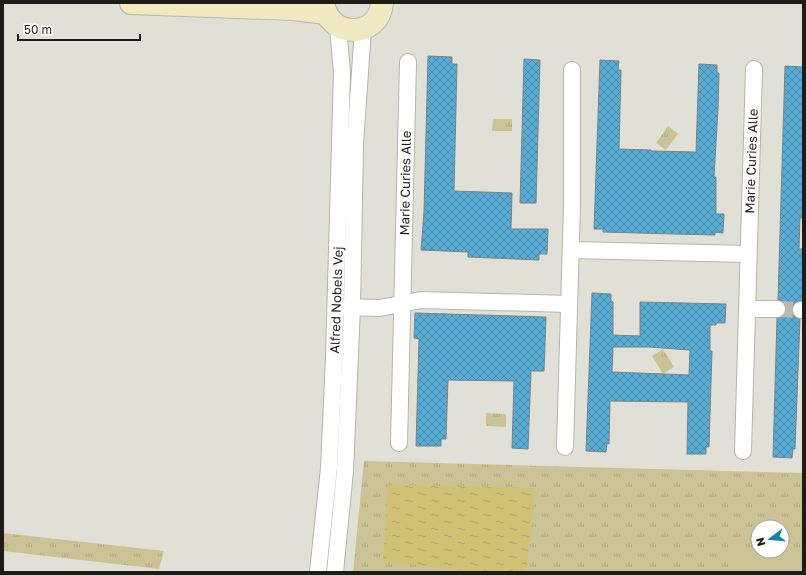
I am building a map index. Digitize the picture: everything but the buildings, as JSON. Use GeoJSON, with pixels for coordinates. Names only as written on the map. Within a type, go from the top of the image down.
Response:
{"type":"FeatureCollection","features":[{"type":"Feature","properties":{"kind":"street"},"geometry":{"type":"LineString","coordinates":[[131,3],[293,9],[329,14],[352,30],[363,29],[374,21],[379,14],[382,3]]}},
{"type":"Feature","properties":{"kind":"street","name":"Alfred Nobels Vej"},"geometry":{"type":"LineString","coordinates":[[318,572],[330,468],[342,72],[329,14]]}},
{"type":"Feature","properties":{"kind":"street","name":"Alfred Nobels Vej"},"geometry":{"type":"LineString","coordinates":[[335,572],[346,471],[352,307],[355,144],[363,29]]}},
{"type":"Feature","properties":{"kind":"street","name":"Marie Curies Alle"},"geometry":{"type":"LineString","coordinates":[[400,443],[408,62]]}},
{"type":"Feature","properties":{"kind":"street","name":"Marie Curies Alle"},"geometry":{"type":"LineString","coordinates":[[743,451],[754,69]]}},
{"type":"Feature","properties":{"kind":"street"},"geometry":{"type":"LineString","coordinates":[[565,447],[572,205],[572,70]]}},
{"type":"Feature","properties":{"kind":"street"},"geometry":{"type":"LineString","coordinates":[[571,250],[748,254]]}},
{"type":"Feature","properties":{"kind":"street"},"geometry":{"type":"LineString","coordinates":[[336,307],[380,308],[421,300],[569,304]]}},
{"type":"Feature","properties":{"kind":"street"},"geometry":{"type":"LineString","coordinates":[[747,309],[777,309]]}},
{"type":"Feature","properties":{"kind":"green space"},"geometry":{"type":"Polygon","coordinates":[[[493,119],[512,119],[512,131],[492,131],[493,119]]]}},
{"type":"Feature","properties":{"kind":"green space"},"geometry":{"type":"Polygon","coordinates":[[[668,126],[678,134],[666,150],[656,143],[668,126]]]}},
{"type":"Feature","properties":{"kind":"green space"},"geometry":{"type":"Polygon","coordinates":[[[663,349],[674,367],[663,374],[652,356],[663,349]]]}},
{"type":"Feature","properties":{"kind":"green space"},"geometry":{"type":"Polygon","coordinates":[[[486,413],[506,414],[506,427],[486,426],[486,413]]]}},
{"type":"Feature","properties":{"kind":"green space"},"geometry":{"type":"Polygon","coordinates":[[[364,461],[803,473],[803,572],[353,572],[364,461]]]}},
{"type":"Feature","properties":{"kind":"green space"},"geometry":{"type":"Polygon","coordinates":[[[3,533],[164,551],[159,569],[3,551],[3,533]]]}},
{"type":"Feature","properties":{"kind":"green space"},"geometry":{"type":"Polygon","coordinates":[[[729,548],[750,550],[750,559],[790,559],[790,553],[803,554],[803,572],[728,572],[729,548]]]}},
{"type":"Feature","properties":{"kind":"water"},"geometry":{"type":"Polygon","coordinates":[[[388,485],[535,488],[526,572],[473,572],[383,561],[388,485]]]}},
{"type":"Feature","properties":{"kind":"tunnel"},"geometry":{"type":"LineString","coordinates":[[777,309],[801,310]]}}]}
